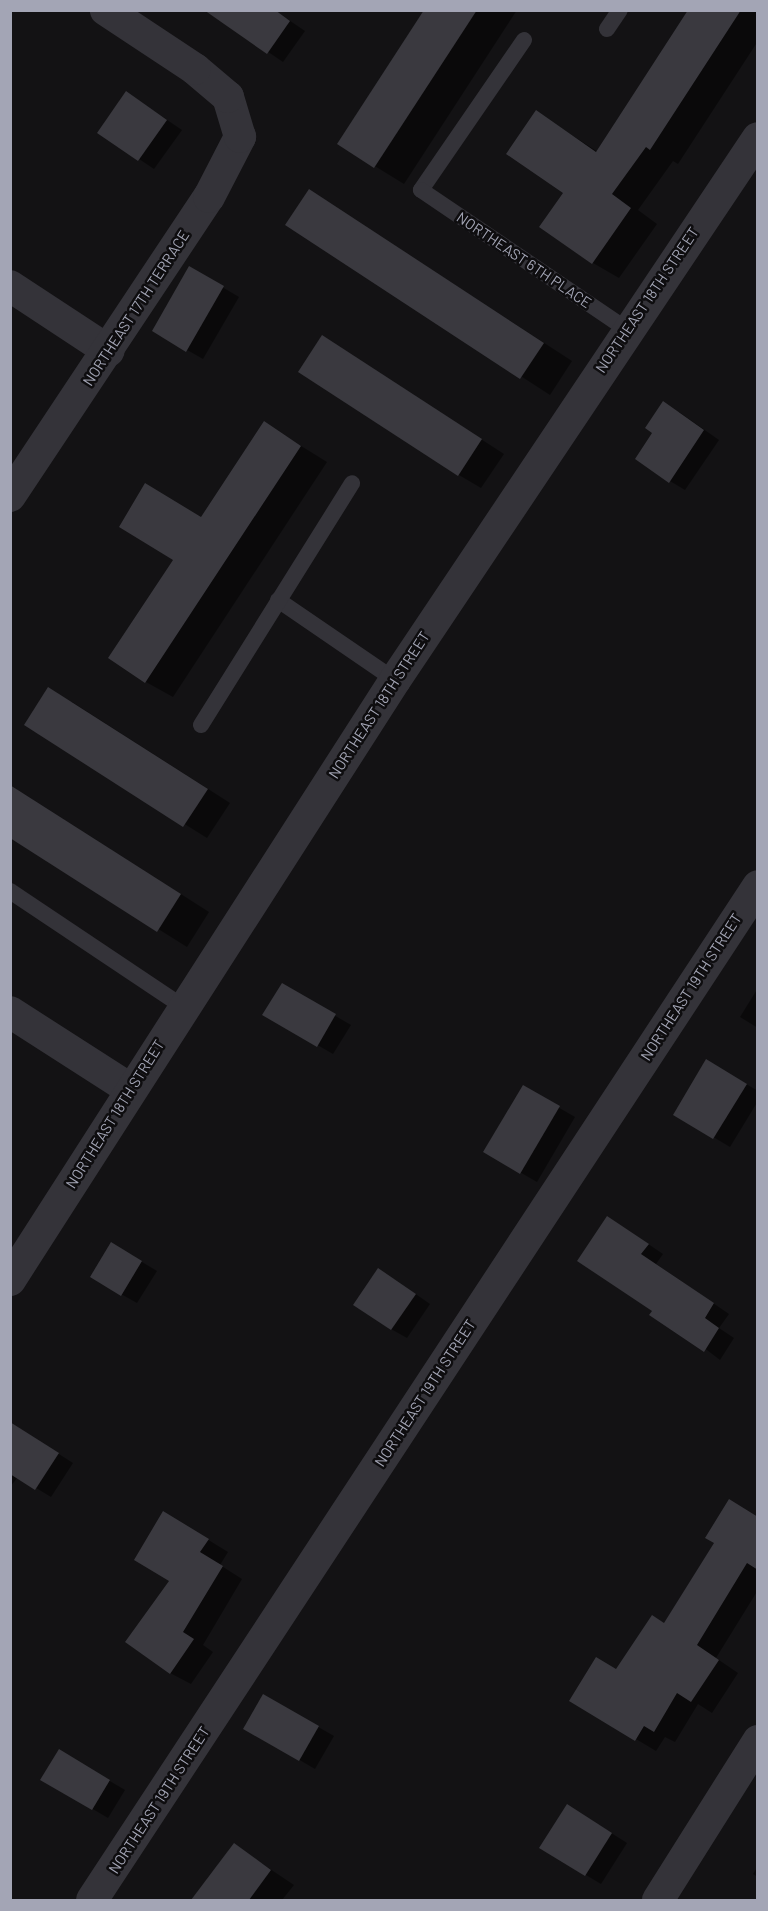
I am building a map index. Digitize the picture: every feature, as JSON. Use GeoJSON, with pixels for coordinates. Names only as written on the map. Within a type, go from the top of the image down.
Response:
{"type":"FeatureCollection","features":[{"type":"Feature","properties":{"kind":"street","name":"NORTHEAST 17TH TERRACE"},"geometry":{"type":"LineString","coordinates":[[10,496],[109,351],[209,197],[240,137],[228,97],[195,69],[106,10]]}},
{"type":"Feature","properties":{"kind":"street","name":"NORTHEAST 18TH STREET"},"geometry":{"type":"LineString","coordinates":[[10,1280],[130,1089],[395,680],[627,329],[758,138]]}},
{"type":"Feature","properties":{"kind":"street"},"geometry":{"type":"LineString","coordinates":[[10,286],[109,351]]}},
{"type":"Feature","properties":{"kind":"street","name":"NORTHEAST 19TH STREET"},"geometry":{"type":"LineString","coordinates":[[92,1900],[758,886]]}},
{"type":"Feature","properties":{"kind":"street"},"geometry":{"type":"LineString","coordinates":[[10,1012],[130,1089]]}},
{"type":"Feature","properties":{"kind":"street"},"geometry":{"type":"LineString","coordinates":[[658,1900],[758,1741]]}},
{"type":"Feature","properties":{"kind":"lane"},"geometry":{"type":"LineString","coordinates":[[607,29],[620,10]]}},
{"type":"Feature","properties":{"kind":"lane","name":"NORTHEAST 6TH PLACE"},"geometry":{"type":"LineString","coordinates":[[524,40],[421,190],[627,329]]}},
{"type":"Feature","properties":{"kind":"lane"},"geometry":{"type":"LineString","coordinates":[[201,725],[352,483]]}},
{"type":"Feature","properties":{"kind":"lane"},"geometry":{"type":"LineString","coordinates":[[278,600],[395,680]]}},
{"type":"Feature","properties":{"kind":"lane"},"geometry":{"type":"LineString","coordinates":[[10,891],[183,1007]]}},
{"type":"Feature","properties":{"kind":"building"},"geometry":{"type":"Polygon","coordinates":[[[204,10],[275,10],[290,21],[267,54],[204,10]]]}},
{"type":"Feature","properties":{"kind":"building"},"geometry":{"type":"Polygon","coordinates":[[[424,10],[477,10],[374,168],[337,144],[424,10]]]}},
{"type":"Feature","properties":{"kind":"building"},"geometry":{"type":"Polygon","coordinates":[[[688,10],[741,10],[650,150],[646,147],[612,194],[631,208],[592,264],[539,227],[563,193],[506,154],[536,110],[596,152],[688,10]]]}},
{"type":"Feature","properties":{"kind":"building"},"geometry":{"type":"Polygon","coordinates":[[[126,91],[167,120],[138,161],[97,133],[126,91]]]}},
{"type":"Feature","properties":{"kind":"building"},"geometry":{"type":"Polygon","coordinates":[[[309,189],[544,343],[520,379],[285,225],[309,189]]]}},
{"type":"Feature","properties":{"kind":"building"},"geometry":{"type":"Polygon","coordinates":[[[189,266],[224,286],[186,352],[152,331],[189,266]]]}},
{"type":"Feature","properties":{"kind":"building"},"geometry":{"type":"Polygon","coordinates":[[[322,335],[482,439],[458,476],[298,372],[322,335]]]}},
{"type":"Feature","properties":{"kind":"building"},"geometry":{"type":"Polygon","coordinates":[[[663,401],[704,430],[669,483],[635,459],[652,433],[645,428],[663,401]]]}},
{"type":"Feature","properties":{"kind":"building"},"geometry":{"type":"Polygon","coordinates":[[[264,421],[301,446],[145,683],[108,658],[173,560],[119,527],[145,483],[201,517],[264,421]]]}},
{"type":"Feature","properties":{"kind":"building"},"geometry":{"type":"Polygon","coordinates":[[[48,687],[208,789],[183,827],[24,725],[48,687]]]}},
{"type":"Feature","properties":{"kind":"building"},"geometry":{"type":"Polygon","coordinates":[[[10,785],[181,894],[157,932],[10,838],[10,785]]]}},
{"type":"Feature","properties":{"kind":"building"},"geometry":{"type":"Polygon","coordinates":[[[282,983],[336,1014],[317,1047],[262,1015],[282,983]]]}},
{"type":"Feature","properties":{"kind":"building"},"geometry":{"type":"Polygon","coordinates":[[[706,1059],[747,1084],[713,1139],[673,1115],[706,1059]]]}},
{"type":"Feature","properties":{"kind":"building"},"geometry":{"type":"Polygon","coordinates":[[[523,1085],[560,1106],[520,1174],[483,1152],[523,1085]]]}},
{"type":"Feature","properties":{"kind":"building"},"geometry":{"type":"Polygon","coordinates":[[[607,1216],[649,1244],[641,1254],[714,1303],[705,1318],[719,1328],[704,1352],[649,1315],[652,1311],[577,1261],[607,1216]]]}},
{"type":"Feature","properties":{"kind":"building"},"geometry":{"type":"Polygon","coordinates":[[[111,1242],[142,1261],[121,1296],[90,1277],[111,1242]]]}},
{"type":"Feature","properties":{"kind":"building"},"geometry":{"type":"Polygon","coordinates":[[[378,1268],[416,1294],[391,1330],[353,1305],[378,1268]]]}},
{"type":"Feature","properties":{"kind":"building"},"geometry":{"type":"Polygon","coordinates":[[[10,1422],[59,1453],[35,1490],[10,1474],[10,1422]]]}},
{"type":"Feature","properties":{"kind":"building"},"geometry":{"type":"Polygon","coordinates":[[[729,1499],[758,1517],[758,1570],[747,1563],[697,1645],[719,1660],[691,1702],[677,1693],[654,1732],[644,1726],[635,1741],[569,1701],[596,1657],[616,1669],[652,1615],[664,1623],[714,1543],[705,1538],[729,1499]]]}},
{"type":"Feature","properties":{"kind":"building"},"geometry":{"type":"Polygon","coordinates":[[[163,1511],[209,1539],[200,1552],[223,1566],[183,1632],[194,1639],[170,1674],[125,1642],[169,1581],[134,1560],[163,1511]]]}},
{"type":"Feature","properties":{"kind":"building"},"geometry":{"type":"Polygon","coordinates":[[[263,1694],[319,1726],[299,1761],[243,1729],[263,1694]]]}},
{"type":"Feature","properties":{"kind":"building"},"geometry":{"type":"Polygon","coordinates":[[[59,1749],[110,1780],[92,1810],[40,1780],[59,1749]]]}},
{"type":"Feature","properties":{"kind":"building"},"geometry":{"type":"Polygon","coordinates":[[[567,1804],[612,1833],[585,1876],[539,1848],[567,1804]]]}},
{"type":"Feature","properties":{"kind":"building"},"geometry":{"type":"Polygon","coordinates":[[[234,1843],[271,1870],[249,1900],[191,1900],[234,1843]]]}}]}
